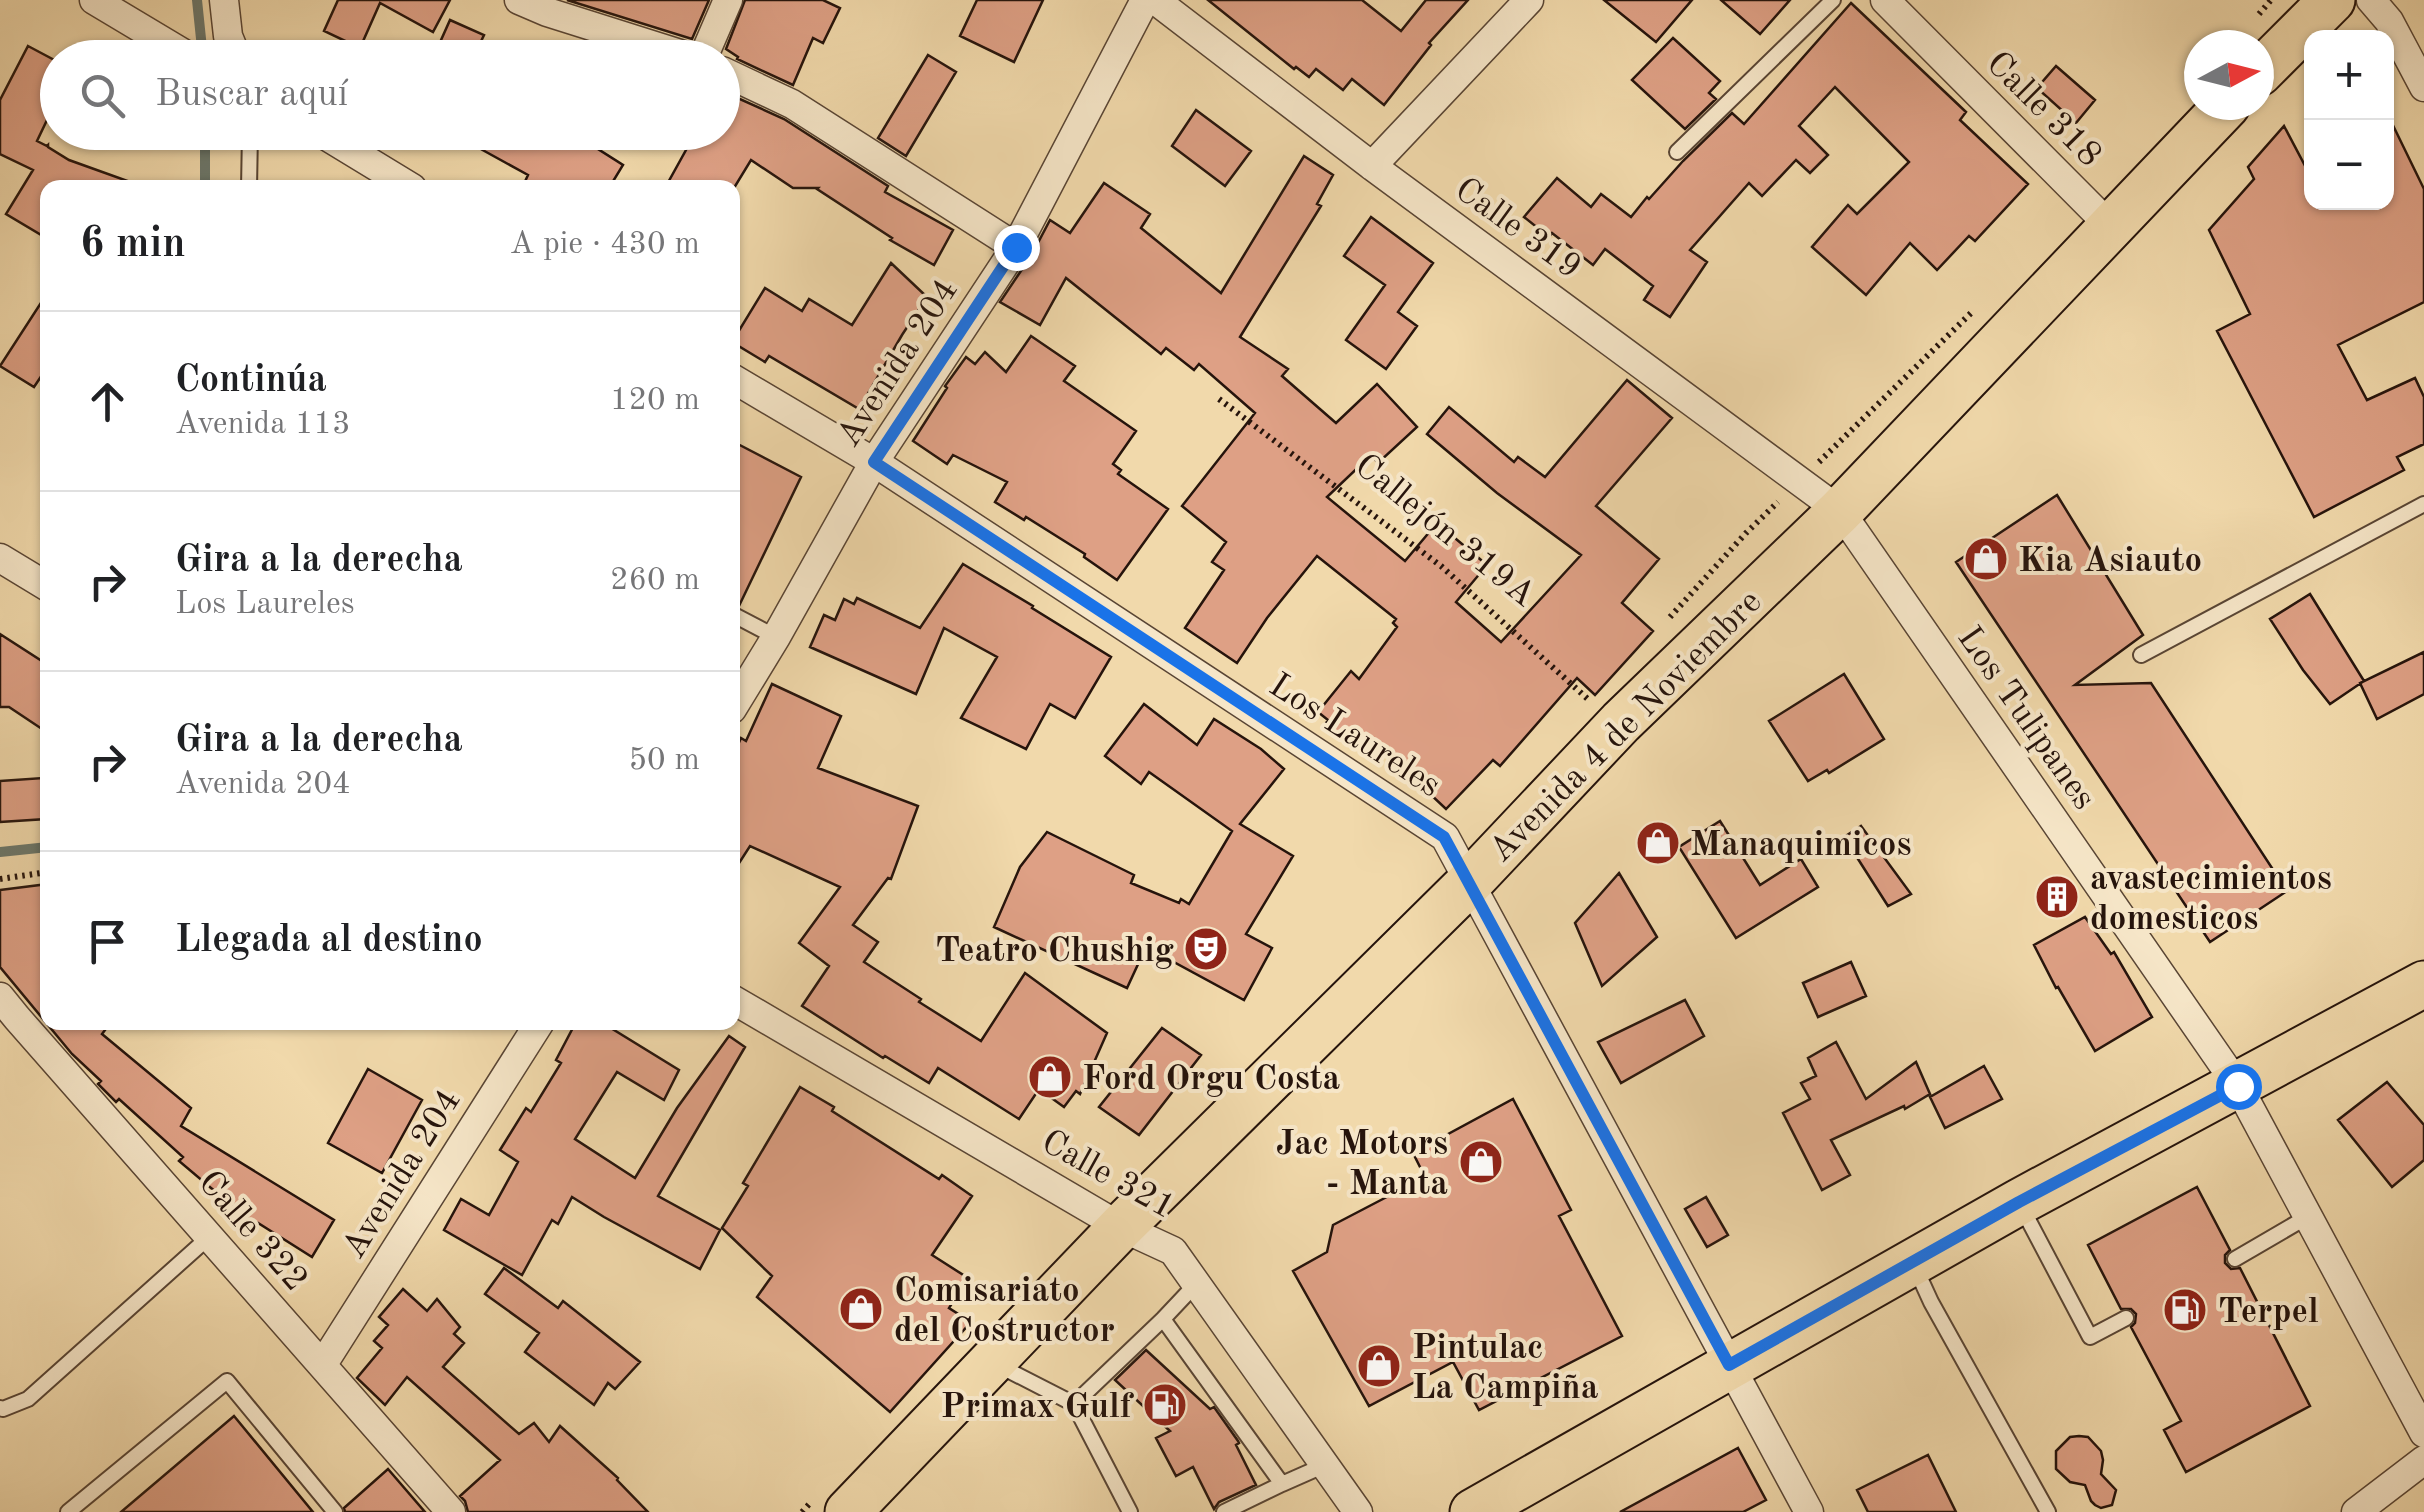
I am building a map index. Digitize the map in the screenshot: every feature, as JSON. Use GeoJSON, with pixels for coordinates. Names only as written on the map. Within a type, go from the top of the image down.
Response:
{"type":"FeatureCollection","features":[{"type":"Feature","properties":{"kind":"main road"},"geometry":{"type":"LineString","coordinates":[[2274,57],[2332,0]]}},
{"type":"Feature","properties":{"kind":"main road","name":"Avenida 4 de Noviembre"},"geometry":{"type":"LineString","coordinates":[[848,1512],[1121,1228],[1469,882],[1621,722],[1840,511],[2213,120]]}},
{"type":"Feature","properties":{"kind":"main road"},"geometry":{"type":"LineString","coordinates":[[1472,1512],[2019,1202],[2424,984]]}},
{"type":"Feature","properties":{"kind":"street"},"geometry":{"type":"LineString","coordinates":[[94,0],[161,40]]}},
{"type":"Feature","properties":{"kind":"street"},"geometry":{"type":"LineString","coordinates":[[224,0],[230,40]]}},
{"type":"Feature","properties":{"kind":"street"},"geometry":{"type":"LineString","coordinates":[[519,0],[636,40]]}},
{"type":"Feature","properties":{"kind":"street"},"geometry":{"type":"LineString","coordinates":[[711,40],[728,0]]}},
{"type":"Feature","properties":{"kind":"street","name":"Avenida 204"},"geometry":{"type":"LineString","coordinates":[[740,696],[874,462],[1016,247],[1145,0]]}},
{"type":"Feature","properties":{"kind":"street","name":"Calle 319"},"geometry":{"type":"LineString","coordinates":[[1155,0],[1372,166],[1840,511]]}},
{"type":"Feature","properties":{"kind":"street"},"geometry":{"type":"LineString","coordinates":[[1372,166],[1529,0]]}},
{"type":"Feature","properties":{"kind":"street","name":"Calle 318"},"geometry":{"type":"LineString","coordinates":[[1885,0],[2110,226]]}},
{"type":"Feature","properties":{"kind":"street"},"geometry":{"type":"LineString","coordinates":[[2371,0],[2390,22],[2424,86]]}},
{"type":"Feature","properties":{"kind":"street"},"geometry":{"type":"LineString","coordinates":[[740,79],[792,104],[1016,247]]}},
{"type":"Feature","properties":{"kind":"street"},"geometry":{"type":"LineString","coordinates":[[350,150],[399,180]]}},
{"type":"Feature","properties":{"kind":"street","name":"Los Laureles"},"geometry":{"type":"LineString","coordinates":[[740,383],[874,462],[1444,837],[1809,1512]]}},
{"type":"Feature","properties":{"kind":"street","name":"Los Tulipanes"},"geometry":{"type":"LineString","coordinates":[[1840,511],[2238,1086],[2424,1433]]}},
{"type":"Feature","properties":{"kind":"street"},"geometry":{"type":"LineString","coordinates":[[0,558],[40,583]]}},
{"type":"Feature","properties":{"kind":"street","name":"Calle 322"},"geometry":{"type":"LineString","coordinates":[[0,997],[451,1512]]}},
{"type":"Feature","properties":{"kind":"street","name":"Calle 321"},"geometry":{"type":"LineString","coordinates":[[740,1004],[1121,1228],[1173,1251],[1358,1512]]}},
{"type":"Feature","properties":{"kind":"street","name":"Avenida 204"},"geometry":{"type":"LineString","coordinates":[[323,1364],[535,1030]]}},
{"type":"Feature","properties":{"kind":"street"},"geometry":{"type":"LineString","coordinates":[[2356,1512],[2424,1460]]}},
{"type":"Feature","properties":{"kind":"lane"},"geometry":{"type":"LineString","coordinates":[[1676,152],[1833,0]]}},
{"type":"Feature","properties":{"kind":"lane"},"geometry":{"type":"LineString","coordinates":[[250,150],[250,180]]}},
{"type":"Feature","properties":{"kind":"lane"},"geometry":{"type":"LineString","coordinates":[[2141,654],[2424,504]]}},
{"type":"Feature","properties":{"kind":"lane"},"geometry":{"type":"LineString","coordinates":[[740,618],[776,637]]}},
{"type":"Feature","properties":{"kind":"lane"},"geometry":{"type":"LineString","coordinates":[[2019,1202],[2090,1337],[2126,1318]]}},
{"type":"Feature","properties":{"kind":"lane"},"geometry":{"type":"LineString","coordinates":[[2234,1258],[2307,1217]]}},
{"type":"Feature","properties":{"kind":"lane"},"geometry":{"type":"LineString","coordinates":[[0,1408],[28,1399],[209,1237]]}},
{"type":"Feature","properties":{"kind":"lane"},"geometry":{"type":"LineString","coordinates":[[1913,1262],[1931,1302],[2048,1512]]}},
{"type":"Feature","properties":{"kind":"lane"},"geometry":{"type":"LineString","coordinates":[[1074,1404],[1196,1284]]}},
{"type":"Feature","properties":{"kind":"lane"},"geometry":{"type":"LineString","coordinates":[[1163,1319],[1282,1484]]}},
{"type":"Feature","properties":{"kind":"lane"},"geometry":{"type":"LineString","coordinates":[[992,1362],[1074,1404],[1130,1512]]}},
{"type":"Feature","properties":{"kind":"lane"},"geometry":{"type":"LineString","coordinates":[[68,1512],[227,1381],[336,1512]]}},
{"type":"Feature","properties":{"kind":"lane"},"geometry":{"type":"LineString","coordinates":[[1224,1512],[1325,1465]]}},
{"type":"Feature","properties":{"kind":"path","name":"Callejón 319A"},"geometry":{"type":"LineString","coordinates":[[1219,399],[1441,566],[1592,704],[1621,722]]}},
{"type":"Feature","properties":{"kind":"path"},"geometry":{"type":"LineString","coordinates":[[0,878],[40,873]]}},
{"type":"Feature","properties":{"kind":"building"},"geometry":{"type":"Polygon","coordinates":[[[338,0],[450,0],[433,32],[380,3],[364,40],[343,40],[324,31],[338,0]]]}},
{"type":"Feature","properties":{"kind":"building"},"geometry":{"type":"Polygon","coordinates":[[[567,0],[709,0],[692,39],[567,0]]]}},
{"type":"Feature","properties":{"kind":"building"},"geometry":{"type":"Polygon","coordinates":[[[745,0],[823,0],[840,8],[823,43],[813,38],[793,85],[740,60],[740,40],[729,40],[745,0]]]}},
{"type":"Feature","properties":{"kind":"building"},"geometry":{"type":"Polygon","coordinates":[[[977,0],[1043,0],[1014,62],[960,36],[977,0]]]}},
{"type":"Feature","properties":{"kind":"building"},"geometry":{"type":"Polygon","coordinates":[[[1208,0],[1362,0],[1401,31],[1426,0],[1468,0],[1429,43],[1384,105],[1352,79],[1343,90],[1316,69],[1309,77],[1294,69],[1208,0]]]}},
{"type":"Feature","properties":{"kind":"building"},"geometry":{"type":"Polygon","coordinates":[[[1604,0],[1692,0],[1656,42],[1604,0]]]}},
{"type":"Feature","properties":{"kind":"building"},"geometry":{"type":"Polygon","coordinates":[[[1721,0],[1790,0],[1760,34],[1721,0]]]}},
{"type":"Feature","properties":{"kind":"building"},"geometry":{"type":"Polygon","coordinates":[[[1851,3],[1966,112],[1960,120],[2028,184],[1975,241],[1969,236],[1937,270],[1910,243],[1866,295],[1812,247],[1848,205],[1857,214],[1909,162],[1835,87],[1799,126],[1828,155],[1810,173],[1796,160],[1762,196],[1749,183],[1690,250],[1707,262],[1670,317],[1644,300],[1653,286],[1605,249],[1593,265],[1524,217],[1557,178],[1591,207],[1601,194],[1631,217],[1732,113],[1744,124],[1851,3]]]}},
{"type":"Feature","properties":{"kind":"building"},"geometry":{"type":"Polygon","coordinates":[[[450,20],[484,35],[482,40],[441,40],[450,20]]]}},
{"type":"Feature","properties":{"kind":"building"},"geometry":{"type":"Polygon","coordinates":[[[1673,38],[1720,81],[1709,93],[1716,99],[1685,129],[1632,80],[1673,38]]]}},
{"type":"Feature","properties":{"kind":"building"},"geometry":{"type":"Polygon","coordinates":[[[28,46],[40,52],[40,150],[53,150],[69,160],[125,180],[40,180],[40,234],[6,214],[33,170],[0,154],[0,100],[28,46]]]}},
{"type":"Feature","properties":{"kind":"building"},"geometry":{"type":"Polygon","coordinates":[[[928,55],[956,72],[906,156],[878,138],[928,55]]]}},
{"type":"Feature","properties":{"kind":"building"},"geometry":{"type":"Polygon","coordinates":[[[2056,66],[2095,100],[2076,123],[2037,88],[2056,66]]]}},
{"type":"Feature","properties":{"kind":"building"},"geometry":{"type":"Polygon","coordinates":[[[740,99],[784,119],[888,186],[885,192],[953,230],[934,265],[890,240],[818,188],[793,188],[751,160],[739,180],[669,180],[686,150],[740,150],[740,99]]]}},
{"type":"Feature","properties":{"kind":"building"},"geometry":{"type":"Polygon","coordinates":[[[1196,110],[1251,151],[1225,186],[1172,146],[1196,110]]]}},
{"type":"Feature","properties":{"kind":"building"},"geometry":{"type":"Polygon","coordinates":[[[2284,126],[2304,164],[2304,210],[2394,210],[2394,127],[2424,189],[2424,302],[2338,345],[2367,400],[2415,378],[2424,397],[2424,444],[2397,457],[2404,470],[2314,517],[2217,331],[2250,314],[2209,230],[2254,179],[2248,167],[2284,126]]]}},
{"type":"Feature","properties":{"kind":"building"},"geometry":{"type":"Polygon","coordinates":[[[483,150],[600,150],[623,165],[614,180],[526,180],[528,175],[483,150]]]}},
{"type":"Feature","properties":{"kind":"building"},"geometry":{"type":"Polygon","coordinates":[[[1304,156],[1333,175],[1317,204],[1321,206],[1240,337],[1288,369],[1282,376],[1336,423],[1377,384],[1417,427],[1378,463],[1371,455],[1327,497],[1405,561],[1437,523],[1487,565],[1456,602],[1501,642],[1581,555],[1497,493],[1427,434],[1449,407],[1514,462],[1518,457],[1545,477],[1627,380],[1672,418],[1596,506],[1659,559],[1622,603],[1653,631],[1595,695],[1577,678],[1500,766],[1493,760],[1446,809],[1377,744],[1367,757],[1325,725],[1328,720],[1318,712],[1351,671],[1359,679],[1397,627],[1393,623],[1396,619],[1317,556],[1237,663],[1185,628],[1224,570],[1212,562],[1226,542],[1182,506],[1255,413],[1199,364],[1194,370],[1166,348],[1161,354],[1066,278],[1040,325],[1000,302],[1050,220],[1070,233],[1104,183],[1150,214],[1141,228],[1221,293],[1304,156]]]}},
{"type":"Feature","properties":{"kind":"building"},"geometry":{"type":"Polygon","coordinates":[[[1371,217],[1433,263],[1398,312],[1417,326],[1386,369],[1346,340],[1385,285],[1344,256],[1371,217]]]}},
{"type":"Feature","properties":{"kind":"building"},"geometry":{"type":"Polygon","coordinates":[[[891,263],[927,297],[859,409],[769,356],[765,362],[740,347],[740,329],[765,288],[802,311],[809,299],[852,325],[891,263]]]}},
{"type":"Feature","properties":{"kind":"building"},"geometry":{"type":"Polygon","coordinates":[[[40,304],[40,378],[34,387],[0,366],[40,304]]]}},
{"type":"Feature","properties":{"kind":"building"},"geometry":{"type":"Polygon","coordinates":[[[1031,336],[1075,366],[1064,381],[1136,431],[1113,464],[1121,470],[1118,474],[1168,509],[1117,580],[1085,554],[995,502],[1007,482],[953,455],[947,464],[913,441],[966,357],[975,364],[985,352],[1006,372],[1031,336]]]}},
{"type":"Feature","properties":{"kind":"building"},"geometry":{"type":"Polygon","coordinates":[[[740,445],[801,477],[740,604],[740,445]]]}},
{"type":"Feature","properties":{"kind":"building"},"geometry":{"type":"Polygon","coordinates":[[[2057,495],[2143,635],[2075,685],[2151,683],[2287,891],[2210,942],[1956,562],[2057,495]]]}},
{"type":"Feature","properties":{"kind":"building"},"geometry":{"type":"Polygon","coordinates":[[[963,564],[1111,657],[1075,718],[1050,704],[1026,749],[961,718],[997,657],[944,628],[916,694],[810,647],[824,615],[835,620],[844,599],[854,604],[857,598],[920,628],[963,564]]]}},
{"type":"Feature","properties":{"kind":"building"},"geometry":{"type":"Polygon","coordinates":[[[2310,594],[2364,681],[2330,704],[2270,619],[2310,594]]]}},
{"type":"Feature","properties":{"kind":"building"},"geometry":{"type":"Polygon","coordinates":[[[0,634],[40,660],[40,728],[9,707],[0,707],[0,634]]]}},
{"type":"Feature","properties":{"kind":"building"},"geometry":{"type":"Polygon","coordinates":[[[2424,652],[2424,694],[2377,719],[2360,683],[2424,652]]]}},
{"type":"Feature","properties":{"kind":"building"},"geometry":{"type":"Polygon","coordinates":[[[1844,674],[1884,739],[1829,773],[1827,770],[1808,781],[1769,721],[1844,674]]]}},
{"type":"Feature","properties":{"kind":"building"},"geometry":{"type":"Polygon","coordinates":[[[772,684],[841,716],[818,768],[918,806],[891,879],[853,925],[878,942],[864,962],[981,1041],[1025,973],[1107,1033],[1080,1094],[1076,1091],[1064,1107],[1039,1089],[1019,1119],[938,1068],[929,1083],[802,1006],[829,966],[799,943],[840,887],[750,846],[740,862],[740,740],[746,741],[772,684]]]}},
{"type":"Feature","properties":{"kind":"building"},"geometry":{"type":"Polygon","coordinates":[[[1144,704],[1197,745],[1214,719],[1284,769],[1240,824],[1293,856],[1246,934],[1272,948],[1244,1000],[1146,947],[1127,988],[994,927],[1020,867],[1047,832],[1134,875],[1131,883],[1189,904],[1232,831],[1149,772],[1141,784],[1105,756],[1144,704]]]}},
{"type":"Feature","properties":{"kind":"building"},"geometry":{"type":"Polygon","coordinates":[[[40,778],[40,819],[0,822],[0,781],[40,778]]]}},
{"type":"Feature","properties":{"kind":"building"},"geometry":{"type":"Polygon","coordinates":[[[1720,821],[1760,885],[1801,859],[1818,887],[1736,938],[1679,847],[1720,821]]]}},
{"type":"Feature","properties":{"kind":"building"},"geometry":{"type":"Polygon","coordinates":[[[1861,826],[1911,894],[1888,906],[1844,837],[1861,826]]]}},
{"type":"Feature","properties":{"kind":"building"},"geometry":{"type":"Polygon","coordinates":[[[1619,873],[1657,937],[1602,986],[1575,923],[1619,873]]]}},
{"type":"Feature","properties":{"kind":"building"},"geometry":{"type":"Polygon","coordinates":[[[40,885],[40,1015],[0,967],[0,890],[40,885]]]}},
{"type":"Feature","properties":{"kind":"building"},"geometry":{"type":"Polygon","coordinates":[[[2085,917],[2111,954],[2114,952],[2152,1017],[2095,1051],[2034,945],[2085,917]]]}},
{"type":"Feature","properties":{"kind":"building"},"geometry":{"type":"Polygon","coordinates":[[[1851,962],[1866,996],[1818,1017],[1803,983],[1851,962]]]}},
{"type":"Feature","properties":{"kind":"building"},"geometry":{"type":"Polygon","coordinates":[[[1685,1000],[1704,1036],[1621,1083],[1598,1042],[1685,1000]]]}},
{"type":"Feature","properties":{"kind":"building"},"geometry":{"type":"Polygon","coordinates":[[[1162,1028],[1201,1055],[1139,1135],[1099,1107],[1162,1028]]]}},
{"type":"Feature","properties":{"kind":"building"},"geometry":{"type":"Polygon","coordinates":[[[52,1030],[105,1030],[102,1034],[191,1108],[181,1126],[334,1220],[312,1257],[258,1223],[256,1226],[179,1161],[183,1157],[119,1099],[116,1102],[98,1084],[101,1081],[52,1030]]]}},
{"type":"Feature","properties":{"kind":"building"},"geometry":{"type":"Polygon","coordinates":[[[572,1030],[614,1030],[679,1070],[664,1100],[617,1072],[575,1139],[635,1178],[677,1108],[729,1036],[745,1047],[658,1196],[720,1230],[700,1269],[572,1197],[558,1224],[552,1220],[522,1275],[444,1230],[461,1199],[489,1215],[518,1162],[500,1150],[526,1108],[531,1112],[561,1063],[556,1060],[572,1030]]]}},
{"type":"Feature","properties":{"kind":"building"},"geometry":{"type":"Polygon","coordinates":[[[1836,1042],[1866,1099],[1916,1062],[1930,1094],[1905,1109],[1904,1106],[1831,1140],[1850,1175],[1822,1190],[1783,1113],[1810,1099],[1801,1083],[1816,1076],[1808,1058],[1836,1042]]]}},
{"type":"Feature","properties":{"kind":"building"},"geometry":{"type":"Polygon","coordinates":[[[1984,1066],[2002,1099],[1945,1128],[1930,1097],[1984,1066]]]}},
{"type":"Feature","properties":{"kind":"building"},"geometry":{"type":"Polygon","coordinates":[[[368,1069],[422,1100],[382,1173],[328,1143],[368,1069]]]}},
{"type":"Feature","properties":{"kind":"building"},"geometry":{"type":"Polygon","coordinates":[[[2387,1082],[2424,1125],[2424,1160],[2392,1187],[2338,1120],[2387,1082]]]}},
{"type":"Feature","properties":{"kind":"building"},"geometry":{"type":"Polygon","coordinates":[[[800,1087],[939,1179],[942,1175],[972,1196],[932,1255],[968,1278],[949,1308],[971,1322],[890,1412],[757,1297],[772,1276],[722,1228],[748,1186],[743,1183],[800,1087]]]}},
{"type":"Feature","properties":{"kind":"building"},"geometry":{"type":"Polygon","coordinates":[[[1513,1099],[1571,1210],[1559,1216],[1622,1336],[1479,1410],[1453,1362],[1369,1406],[1293,1271],[1327,1252],[1333,1225],[1425,1177],[1413,1153],[1513,1099]]]}},
{"type":"Feature","properties":{"kind":"building"},"geometry":{"type":"Polygon","coordinates":[[[2197,1187],[2230,1250],[2225,1263],[2231,1269],[2240,1268],[2310,1406],[2186,1472],[2164,1430],[2181,1421],[2131,1327],[2136,1314],[2131,1309],[2121,1309],[2088,1245],[2197,1187]]]}},
{"type":"Feature","properties":{"kind":"building"},"geometry":{"type":"Polygon","coordinates":[[[1706,1197],[1728,1235],[1707,1247],[1685,1209],[1706,1197]]]}},
{"type":"Feature","properties":{"kind":"building"},"geometry":{"type":"Polygon","coordinates":[[[504,1268],[558,1308],[563,1301],[640,1362],[615,1389],[608,1383],[594,1405],[525,1352],[539,1333],[485,1294],[504,1268]]]}},
{"type":"Feature","properties":{"kind":"building"},"geometry":{"type":"Polygon","coordinates":[[[403,1289],[427,1311],[437,1299],[460,1327],[454,1334],[464,1343],[443,1367],[519,1434],[534,1423],[549,1442],[560,1426],[618,1478],[648,1512],[468,1512],[460,1496],[500,1460],[407,1377],[385,1405],[357,1378],[382,1348],[374,1341],[388,1325],[379,1317],[403,1289]]]}},
{"type":"Feature","properties":{"kind":"building"},"geometry":{"type":"Polygon","coordinates":[[[1146,1350],[1210,1409],[1214,1407],[1238,1441],[1236,1445],[1256,1485],[1219,1502],[1214,1509],[1193,1467],[1176,1476],[1156,1438],[1170,1431],[1115,1380],[1146,1350]]]}},
{"type":"Feature","properties":{"kind":"building"},"geometry":{"type":"Polygon","coordinates":[[[234,1416],[313,1512],[121,1512],[234,1416]]]}},
{"type":"Feature","properties":{"kind":"building"},"geometry":{"type":"Polygon","coordinates":[[[2070,1437],[2088,1437],[2101,1451],[2101,1474],[2116,1490],[2112,1505],[2095,1505],[2085,1485],[2070,1482],[2056,1469],[2056,1451],[2070,1437]]]}},
{"type":"Feature","properties":{"kind":"building"},"geometry":{"type":"Polygon","coordinates":[[[1738,1448],[1766,1500],[1743,1512],[1620,1512],[1738,1448]]]}},
{"type":"Feature","properties":{"kind":"building"},"geometry":{"type":"Polygon","coordinates":[[[1928,1455],[1956,1512],[1868,1512],[1857,1490],[1928,1455]]]}},
{"type":"Feature","properties":{"kind":"building"},"geometry":{"type":"Polygon","coordinates":[[[388,1469],[425,1512],[345,1512],[344,1508],[388,1469]]]}},
{"type":"Feature","properties":{"kind":"waterway"},"geometry":{"type":"LineString","coordinates":[[197,0],[201,40]]}},
{"type":"Feature","properties":{"kind":"waterway"},"geometry":{"type":"LineString","coordinates":[[205,150],[205,180]]}},
{"type":"Feature","properties":{"kind":"waterway"},"geometry":{"type":"LineString","coordinates":[[0,852],[40,848]]}},
{"type":"Feature","properties":{"kind":"place","name":"Kia Asiauto"},"geometry":{"type":"Point","coordinates":[1986,559]}},
{"type":"Feature","properties":{"kind":"place","name":"Manaquimicos"},"geometry":{"type":"Point","coordinates":[1658,843]}},
{"type":"Feature","properties":{"kind":"place","name":"avastecimientos domesticos"},"geometry":{"type":"Point","coordinates":[2057,897]}},
{"type":"Feature","properties":{"kind":"place","name":"Teatro Chushig"},"geometry":{"type":"Point","coordinates":[1206,949]}},
{"type":"Feature","properties":{"kind":"place","name":"Ford Orgu Costa"},"geometry":{"type":"Point","coordinates":[1050,1077]}},
{"type":"Feature","properties":{"kind":"place","name":"Jac Motors - Manta"},"geometry":{"type":"Point","coordinates":[1481,1162]}},
{"type":"Feature","properties":{"kind":"place","name":"Comisariato del Costructor"},"geometry":{"type":"Point","coordinates":[861,1309]}},
{"type":"Feature","properties":{"kind":"place","name":"Terpel"},"geometry":{"type":"Point","coordinates":[2185,1310]}},
{"type":"Feature","properties":{"kind":"place","name":"Pintulac La Campiña"},"geometry":{"type":"Point","coordinates":[1379,1366]}},
{"type":"Feature","properties":{"kind":"place","name":"Primax Gulf"},"geometry":{"type":"Point","coordinates":[1165,1405]}},
{"type":"Feature","properties":{"kind":"route"},"geometry":{"type":"LineString","coordinates":[[1016,247],[874,462],[1444,837],[1729,1365],[2019,1202],[2238,1086]]}}]}
